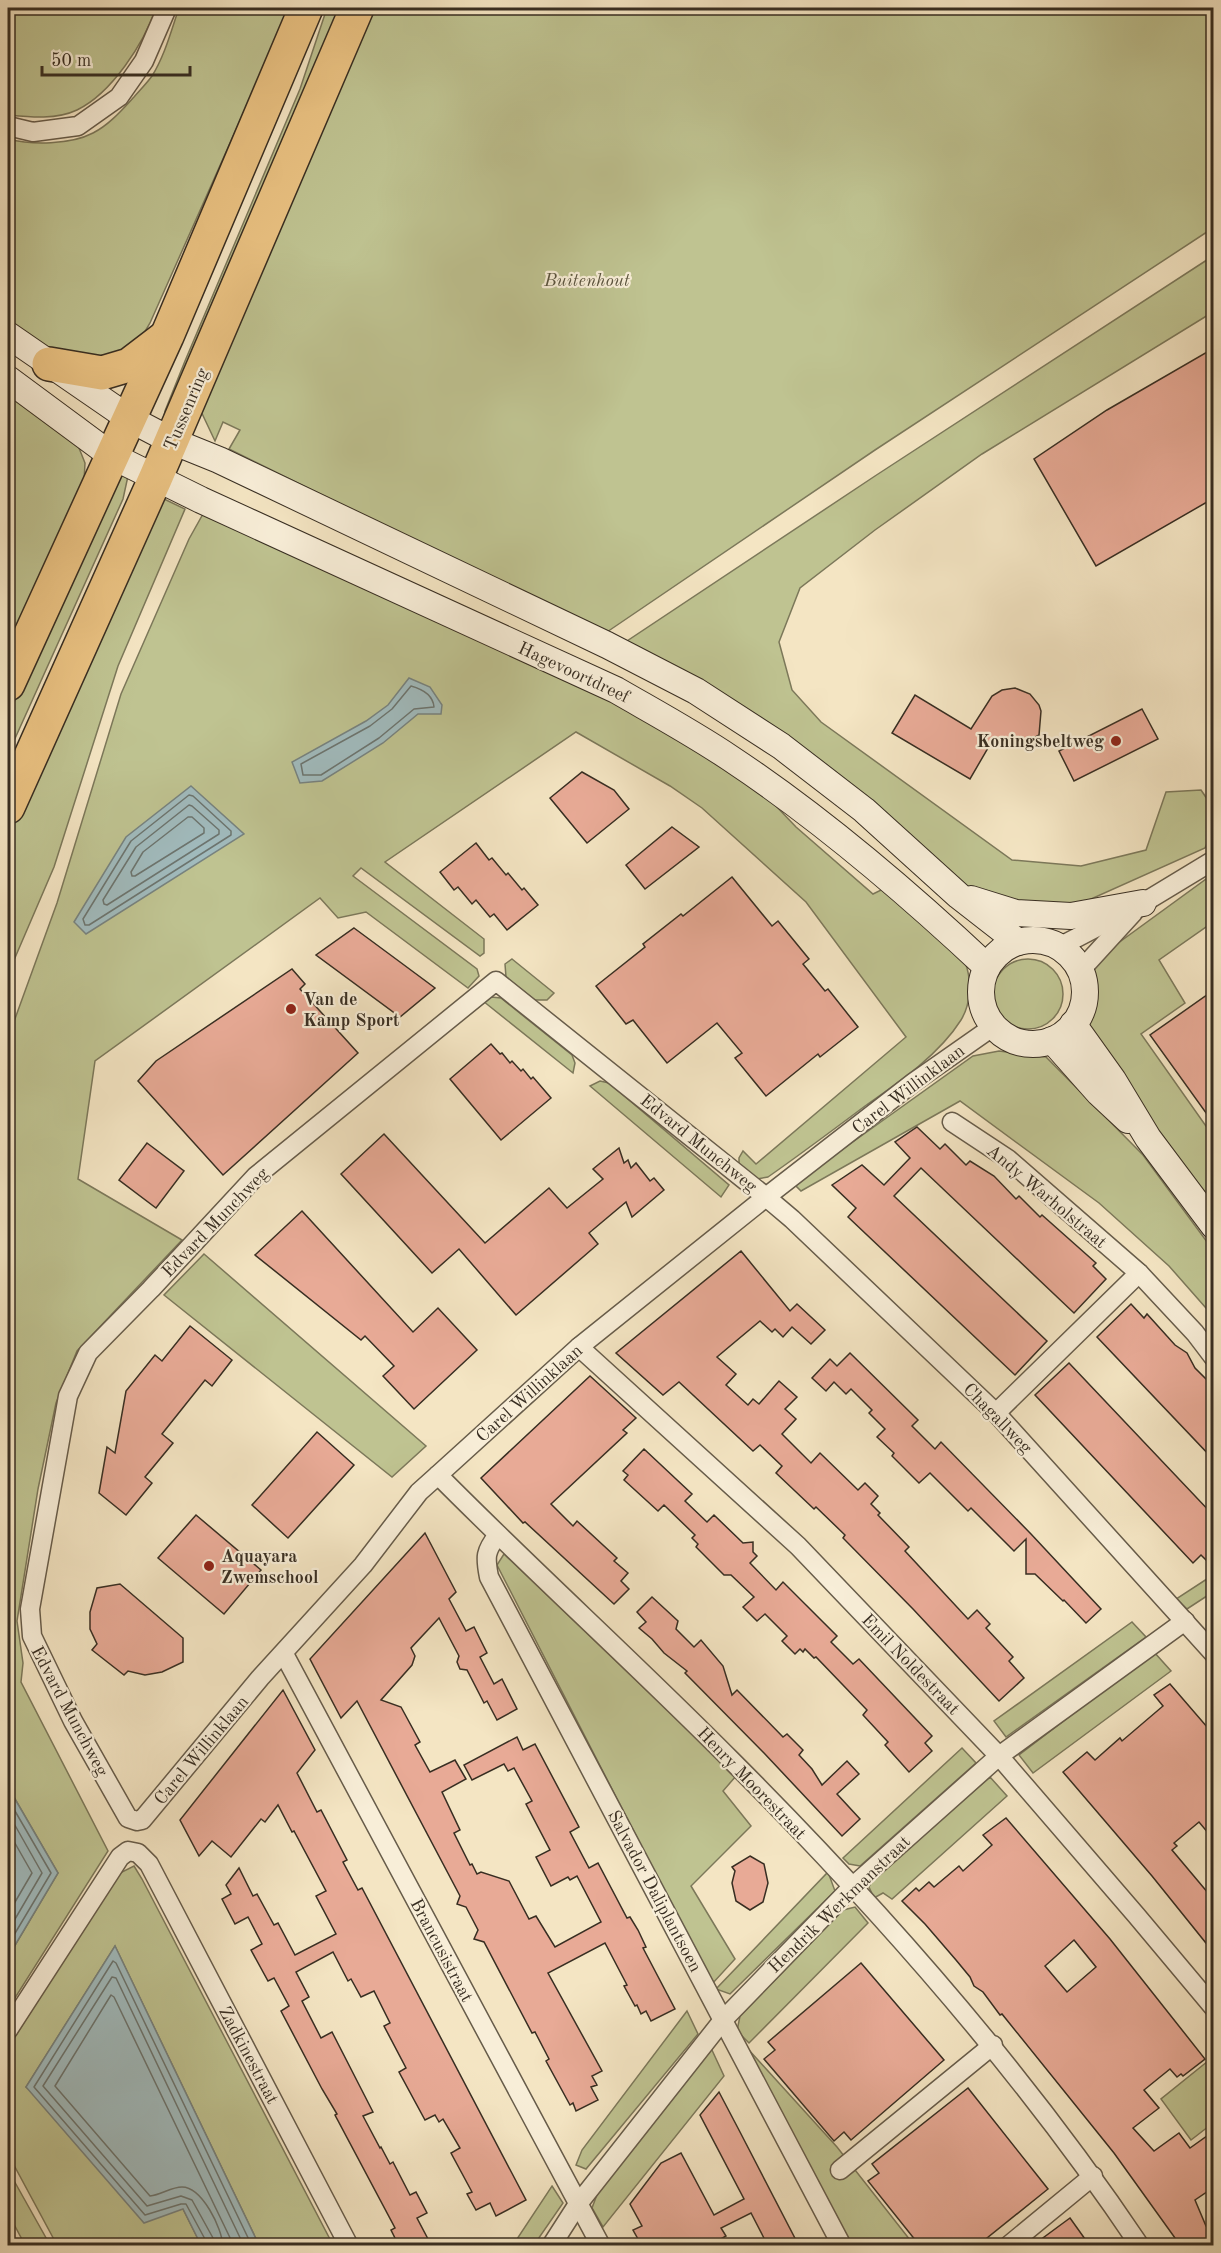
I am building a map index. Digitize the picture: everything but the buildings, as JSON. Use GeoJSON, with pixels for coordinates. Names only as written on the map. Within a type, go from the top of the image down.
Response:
{"type":"FeatureCollection","features":[{"type":"Feature","properties":{"kind":"highway"},"geometry":{"type":"LineString","coordinates":[[8,684],[167,336],[306,8]]}},
{"type":"Feature","properties":{"kind":"highway","name":"Tussenring"},"geometry":{"type":"LineString","coordinates":[[8,807],[172,441],[357,8]]}},
{"type":"Feature","properties":{"kind":"highway"},"geometry":{"type":"LineString","coordinates":[[49,364],[102,373],[129,365],[167,336]]}},
{"type":"Feature","properties":{"kind":"main road","name":"Hagevoortdreef"},"geometry":{"type":"LineString","coordinates":[[8,335],[130,418],[172,441],[219,460],[696,691],[781,746],[845,796],[959,896],[1018,942]]}},
{"type":"Feature","properties":{"kind":"main road","name":"Hagevoortdreef"},"geometry":{"type":"LineString","coordinates":[[8,379],[112,456],[201,500],[616,690],[729,757],[836,834],[921,905],[987,967]]}},
{"type":"Feature","properties":{"kind":"main road"},"geometry":{"type":"LineString","coordinates":[[959,896],[1016,913],[1071,916],[1143,903]]}},
{"type":"Feature","properties":{"kind":"main road"},"geometry":{"type":"LineString","coordinates":[[1038,940],[1059,947],[1071,957],[1080,971],[1084,984],[1084,999],[1080,1012],[1063,1034],[1052,1040],[1036,1044],[1021,1042],[1006,1036],[994,1026],[986,1013],[981,998],[982,982],[987,967],[1000,952],[1018,942],[1038,940]]}},
{"type":"Feature","properties":{"kind":"main road"},"geometry":{"type":"LineString","coordinates":[[1073,1024],[1113,1080],[1149,1138],[1214,1226]]}},
{"type":"Feature","properties":{"kind":"main road"},"geometry":{"type":"LineString","coordinates":[[1052,1040],[1098,1093],[1149,1138]]}},
{"type":"Feature","properties":{"kind":"street"},"geometry":{"type":"LineString","coordinates":[[8,126],[33,132],[78,126],[119,97],[144,61],[167,8]]}},
{"type":"Feature","properties":{"kind":"street"},"geometry":{"type":"LineString","coordinates":[[1059,947],[1143,903],[1214,860]]}},
{"type":"Feature","properties":{"kind":"street"},"geometry":{"type":"LineString","coordinates":[[1080,971],[1143,903]]}},
{"type":"Feature","properties":{"kind":"street","name":"Edvard Munchweg"},"geometry":{"type":"LineString","coordinates":[[128,1818],[73,1721],[32,1636],[30,1609],[68,1396],[88,1353],[256,1176],[496,981],[766,1197]]}},
{"type":"Feature","properties":{"kind":"street","name":"Carel Willinklaan"},"geometry":{"type":"LineString","coordinates":[[128,1818],[136,1821],[142,1820],[260,1678],[363,1565],[419,1492],[579,1347],[914,1082],[994,1026]]}},
{"type":"Feature","properties":{"kind":"street","name":"Andy Warholstraat"},"geometry":{"type":"LineString","coordinates":[[952,1122],[1008,1159],[1139,1273],[1195,1333],[1214,1358]]}},
{"type":"Feature","properties":{"kind":"street","name":"Chagallweg"},"geometry":{"type":"LineString","coordinates":[[766,1197],[996,1413],[1214,1654]]}},
{"type":"Feature","properties":{"kind":"street"},"geometry":{"type":"LineString","coordinates":[[996,1413],[1139,1273]]}},
{"type":"Feature","properties":{"kind":"street","name":"Emil Noldestraat"},"geometry":{"type":"LineString","coordinates":[[579,1347],[798,1546],[999,1756],[1214,2008]]}},
{"type":"Feature","properties":{"kind":"street","name":"Henry Moorestraat"},"geometry":{"type":"LineString","coordinates":[[438,1475],[732,1761],[852,1887],[993,2045],[1093,2176],[1140,2246]]}},
{"type":"Feature","properties":{"kind":"street","name":"Salvador Daliplantsoen"},"geometry":{"type":"LineString","coordinates":[[498,1535],[488,1547],[485,1561],[489,1577],[842,2246]]}},
{"type":"Feature","properties":{"kind":"street","name":"Hendrik Werkmanstraat"},"geometry":{"type":"LineString","coordinates":[[551,2246],[578,2204],[723,2020],[852,1887],[999,1756],[1185,1621]]}},
{"type":"Feature","properties":{"kind":"street","name":"Brancusistraat"},"geometry":{"type":"LineString","coordinates":[[284,1654],[601,2246]]}},
{"type":"Feature","properties":{"kind":"street","name":"Zadkinestraat"},"geometry":{"type":"LineString","coordinates":[[8,2030],[120,1857],[128,1851],[138,1853],[149,1864],[349,2246]]}},
{"type":"Feature","properties":{"kind":"street"},"geometry":{"type":"LineString","coordinates":[[840,2170],[993,2045]]}},
{"type":"Feature","properties":{"kind":"street"},"geometry":{"type":"LineString","coordinates":[[1008,2246],[1093,2176]]}},
{"type":"Feature","properties":{"kind":"green space"},"geometry":{"type":"Polygon","coordinates":[[[8,8],[156,8],[135,51],[102,92],[77,110],[42,117],[8,115],[8,8]]]}},
{"type":"Feature","properties":{"kind":"green space"},"geometry":{"type":"Polygon","coordinates":[[[179,8],[290,8],[150,323],[136,347],[118,360],[54,355],[8,322],[8,139],[39,143],[62,142],[84,137],[104,126],[125,107],[152,76],[164,51],[179,8]]]}},
{"type":"Feature","properties":{"kind":"green space"},"geometry":{"type":"Polygon","coordinates":[[[327,8],[346,8],[162,428],[165,411],[185,361],[300,89],[327,8]]]}},
{"type":"Feature","properties":{"kind":"green space","name":"Buitenhout"},"geometry":{"type":"Polygon","coordinates":[[[374,8],[1213,8],[1213,228],[875,450],[604,634],[229,449],[240,430],[223,422],[215,441],[198,405],[374,8]]]}},
{"type":"Feature","properties":{"kind":"green space"},"geometry":{"type":"Polygon","coordinates":[[[1213,256],[1213,312],[982,454],[875,530],[800,588],[779,642],[792,690],[821,722],[1012,860],[1081,866],[1146,850],[1166,792],[1201,790],[1211,806],[1214,818],[1212,831],[1205,848],[1071,908],[1045,909],[976,893],[624,643],[875,476],[1213,256]]]}},
{"type":"Feature","properties":{"kind":"green space"},"geometry":{"type":"Polygon","coordinates":[[[8,390],[77,443],[85,463],[84,481],[8,647],[8,390]]]}},
{"type":"Feature","properties":{"kind":"green space"},"geometry":{"type":"Polygon","coordinates":[[[117,475],[128,476],[123,499],[8,754],[8,716],[112,483],[117,475]]]}},
{"type":"Feature","properties":{"kind":"green space"},"geometry":{"type":"Polygon","coordinates":[[[162,498],[185,509],[118,666],[54,867],[8,974],[8,837],[162,498]]]}},
{"type":"Feature","properties":{"kind":"green space"},"geometry":{"type":"Polygon","coordinates":[[[203,514],[598,687],[753,782],[796,827],[873,894],[881,890],[900,897],[965,962],[969,976],[969,999],[961,1020],[930,1057],[805,1151],[768,1177],[757,1179],[739,1167],[739,1158],[743,1151],[756,1164],[906,1037],[806,902],[702,808],[670,786],[576,732],[385,862],[484,939],[484,953],[480,956],[361,868],[353,876],[477,969],[479,976],[468,988],[366,912],[338,918],[320,898],[95,1061],[78,1179],[182,1240],[77,1351],[56,1403],[38,1489],[17,1621],[23,1663],[21,1682],[108,1851],[8,2009],[8,1957],[58,1873],[8,1787],[8,1038],[57,903],[121,694],[189,539],[203,514]]]}},
{"type":"Feature","properties":{"kind":"green space"},"geometry":{"type":"Polygon","coordinates":[[[1213,874],[1213,922],[1159,960],[1185,1003],[1141,1034],[1213,1136],[1213,1209],[1095,1044],[1087,1022],[1092,971],[1110,949],[1213,874]]]}},
{"type":"Feature","properties":{"kind":"green space"},"geometry":{"type":"Polygon","coordinates":[[[512,959],[554,993],[547,1000],[535,1000],[506,977],[505,964],[512,959]]]}},
{"type":"Feature","properties":{"kind":"green space"},"geometry":{"type":"Polygon","coordinates":[[[1028,959],[1041,962],[1053,969],[1060,981],[1063,994],[1060,1007],[1053,1019],[1041,1026],[1028,1029],[1015,1026],[1003,1019],[996,1007],[993,994],[996,981],[1003,969],[1015,962],[1028,959]]]}},
{"type":"Feature","properties":{"kind":"green space"},"geometry":{"type":"Polygon","coordinates":[[[491,997],[501,998],[572,1055],[575,1063],[573,1073],[483,1001],[491,997]]]}},
{"type":"Feature","properties":{"kind":"green space"},"geometry":{"type":"Polygon","coordinates":[[[999,1051],[1046,1057],[1143,1155],[1213,1250],[1213,1316],[1169,1266],[1099,1203],[960,1101],[801,1191],[794,1184],[973,1056],[999,1051]]]}},
{"type":"Feature","properties":{"kind":"green space"},"geometry":{"type":"Polygon","coordinates":[[[600,1081],[609,1083],[729,1185],[721,1197],[590,1086],[600,1081]]]}},
{"type":"Feature","properties":{"kind":"green space"},"geometry":{"type":"Polygon","coordinates":[[[204,1254],[426,1446],[392,1477],[164,1295],[204,1254]]]}},
{"type":"Feature","properties":{"kind":"green space"},"geometry":{"type":"Polygon","coordinates":[[[504,1554],[736,1776],[723,1791],[751,1826],[691,1886],[735,1959],[712,1984],[497,1565],[504,1554]]]}},
{"type":"Feature","properties":{"kind":"green space"},"geometry":{"type":"Polygon","coordinates":[[[1213,1575],[1213,1592],[1187,1609],[1176,1599],[1213,1575]]]}},
{"type":"Feature","properties":{"kind":"green space"},"geometry":{"type":"Polygon","coordinates":[[[1132,1622],[1146,1637],[1006,1737],[994,1721],[1132,1622]]]}},
{"type":"Feature","properties":{"kind":"green space"},"geometry":{"type":"Polygon","coordinates":[[[1154,1652],[1171,1671],[1033,1773],[1019,1755],[1154,1652]]]}},
{"type":"Feature","properties":{"kind":"green space"},"geometry":{"type":"Polygon","coordinates":[[[962,1748],[976,1763],[860,1866],[849,1864],[843,1858],[962,1748]]]}},
{"type":"Feature","properties":{"kind":"green space"},"geometry":{"type":"Polygon","coordinates":[[[990,1777],[1007,1796],[892,1899],[883,1893],[874,1898],[869,1887],[873,1878],[990,1777]]]}},
{"type":"Feature","properties":{"kind":"green space"},"geometry":{"type":"Polygon","coordinates":[[[134,1866],[333,2245],[259,2245],[115,1946],[26,2087],[183,2209],[201,2245],[57,2245],[8,2154],[8,2048],[95,1909],[120,1873],[134,1866]]]}},
{"type":"Feature","properties":{"kind":"green space"},"geometry":{"type":"Polygon","coordinates":[[[828,1872],[835,1891],[730,1994],[716,1989],[828,1872]]]}},
{"type":"Feature","properties":{"kind":"green space"},"geometry":{"type":"Polygon","coordinates":[[[855,1907],[868,1923],[749,2043],[737,2031],[740,2016],[843,1910],[855,1907]]]}},
{"type":"Feature","properties":{"kind":"green space"},"geometry":{"type":"Polygon","coordinates":[[[687,2011],[698,2034],[586,2169],[576,2165],[582,2150],[687,2011]]]}},
{"type":"Feature","properties":{"kind":"green space"},"geometry":{"type":"Polygon","coordinates":[[[711,2048],[724,2076],[603,2227],[592,2208],[598,2192],[711,2048]]]}},
{"type":"Feature","properties":{"kind":"green space"},"geometry":{"type":"Polygon","coordinates":[[[748,2049],[837,2147],[914,2245],[851,2245],[748,2049]]]}},
{"type":"Feature","properties":{"kind":"green space"},"geometry":{"type":"Polygon","coordinates":[[[1213,2057],[1213,2123],[1191,2140],[1161,2099],[1213,2057]]]}},
{"type":"Feature","properties":{"kind":"green space"},"geometry":{"type":"Polygon","coordinates":[[[8,2170],[50,2245],[25,2245],[8,2213],[8,2170]]]}},
{"type":"Feature","properties":{"kind":"green space"},"geometry":{"type":"Polygon","coordinates":[[[552,2186],[563,2203],[534,2245],[513,2245],[552,2186]]]}},
{"type":"Feature","properties":{"kind":"water"},"geometry":{"type":"Polygon","coordinates":[[[409,678],[430,687],[442,705],[441,714],[418,714],[383,743],[322,781],[300,783],[292,762],[366,721],[388,705],[409,678]]]}},
{"type":"Feature","properties":{"kind":"water"},"geometry":{"type":"Polygon","coordinates":[[[191,786],[244,834],[86,934],[74,922],[126,837],[191,786]]]}},
{"type":"Feature","properties":{"kind":"water"},"geometry":{"type":"Polygon","coordinates":[[[8,1787],[58,1873],[8,1957],[8,1787]]]}},
{"type":"Feature","properties":{"kind":"water"},"geometry":{"type":"Polygon","coordinates":[[[115,1946],[259,2245],[201,2245],[183,2209],[144,2223],[26,2087],[115,1946]]]}},
{"type":"Feature","properties":{"kind":"place","name":"Koningsbeltweg"},"geometry":{"type":"Point","coordinates":[1116,741]}},
{"type":"Feature","properties":{"kind":"place","name":"Van de Kamp Sport"},"geometry":{"type":"Point","coordinates":[291,1009]}},
{"type":"Feature","properties":{"kind":"place","name":"Aquayara Zwemschool"},"geometry":{"type":"Point","coordinates":[209,1566]}}]}
